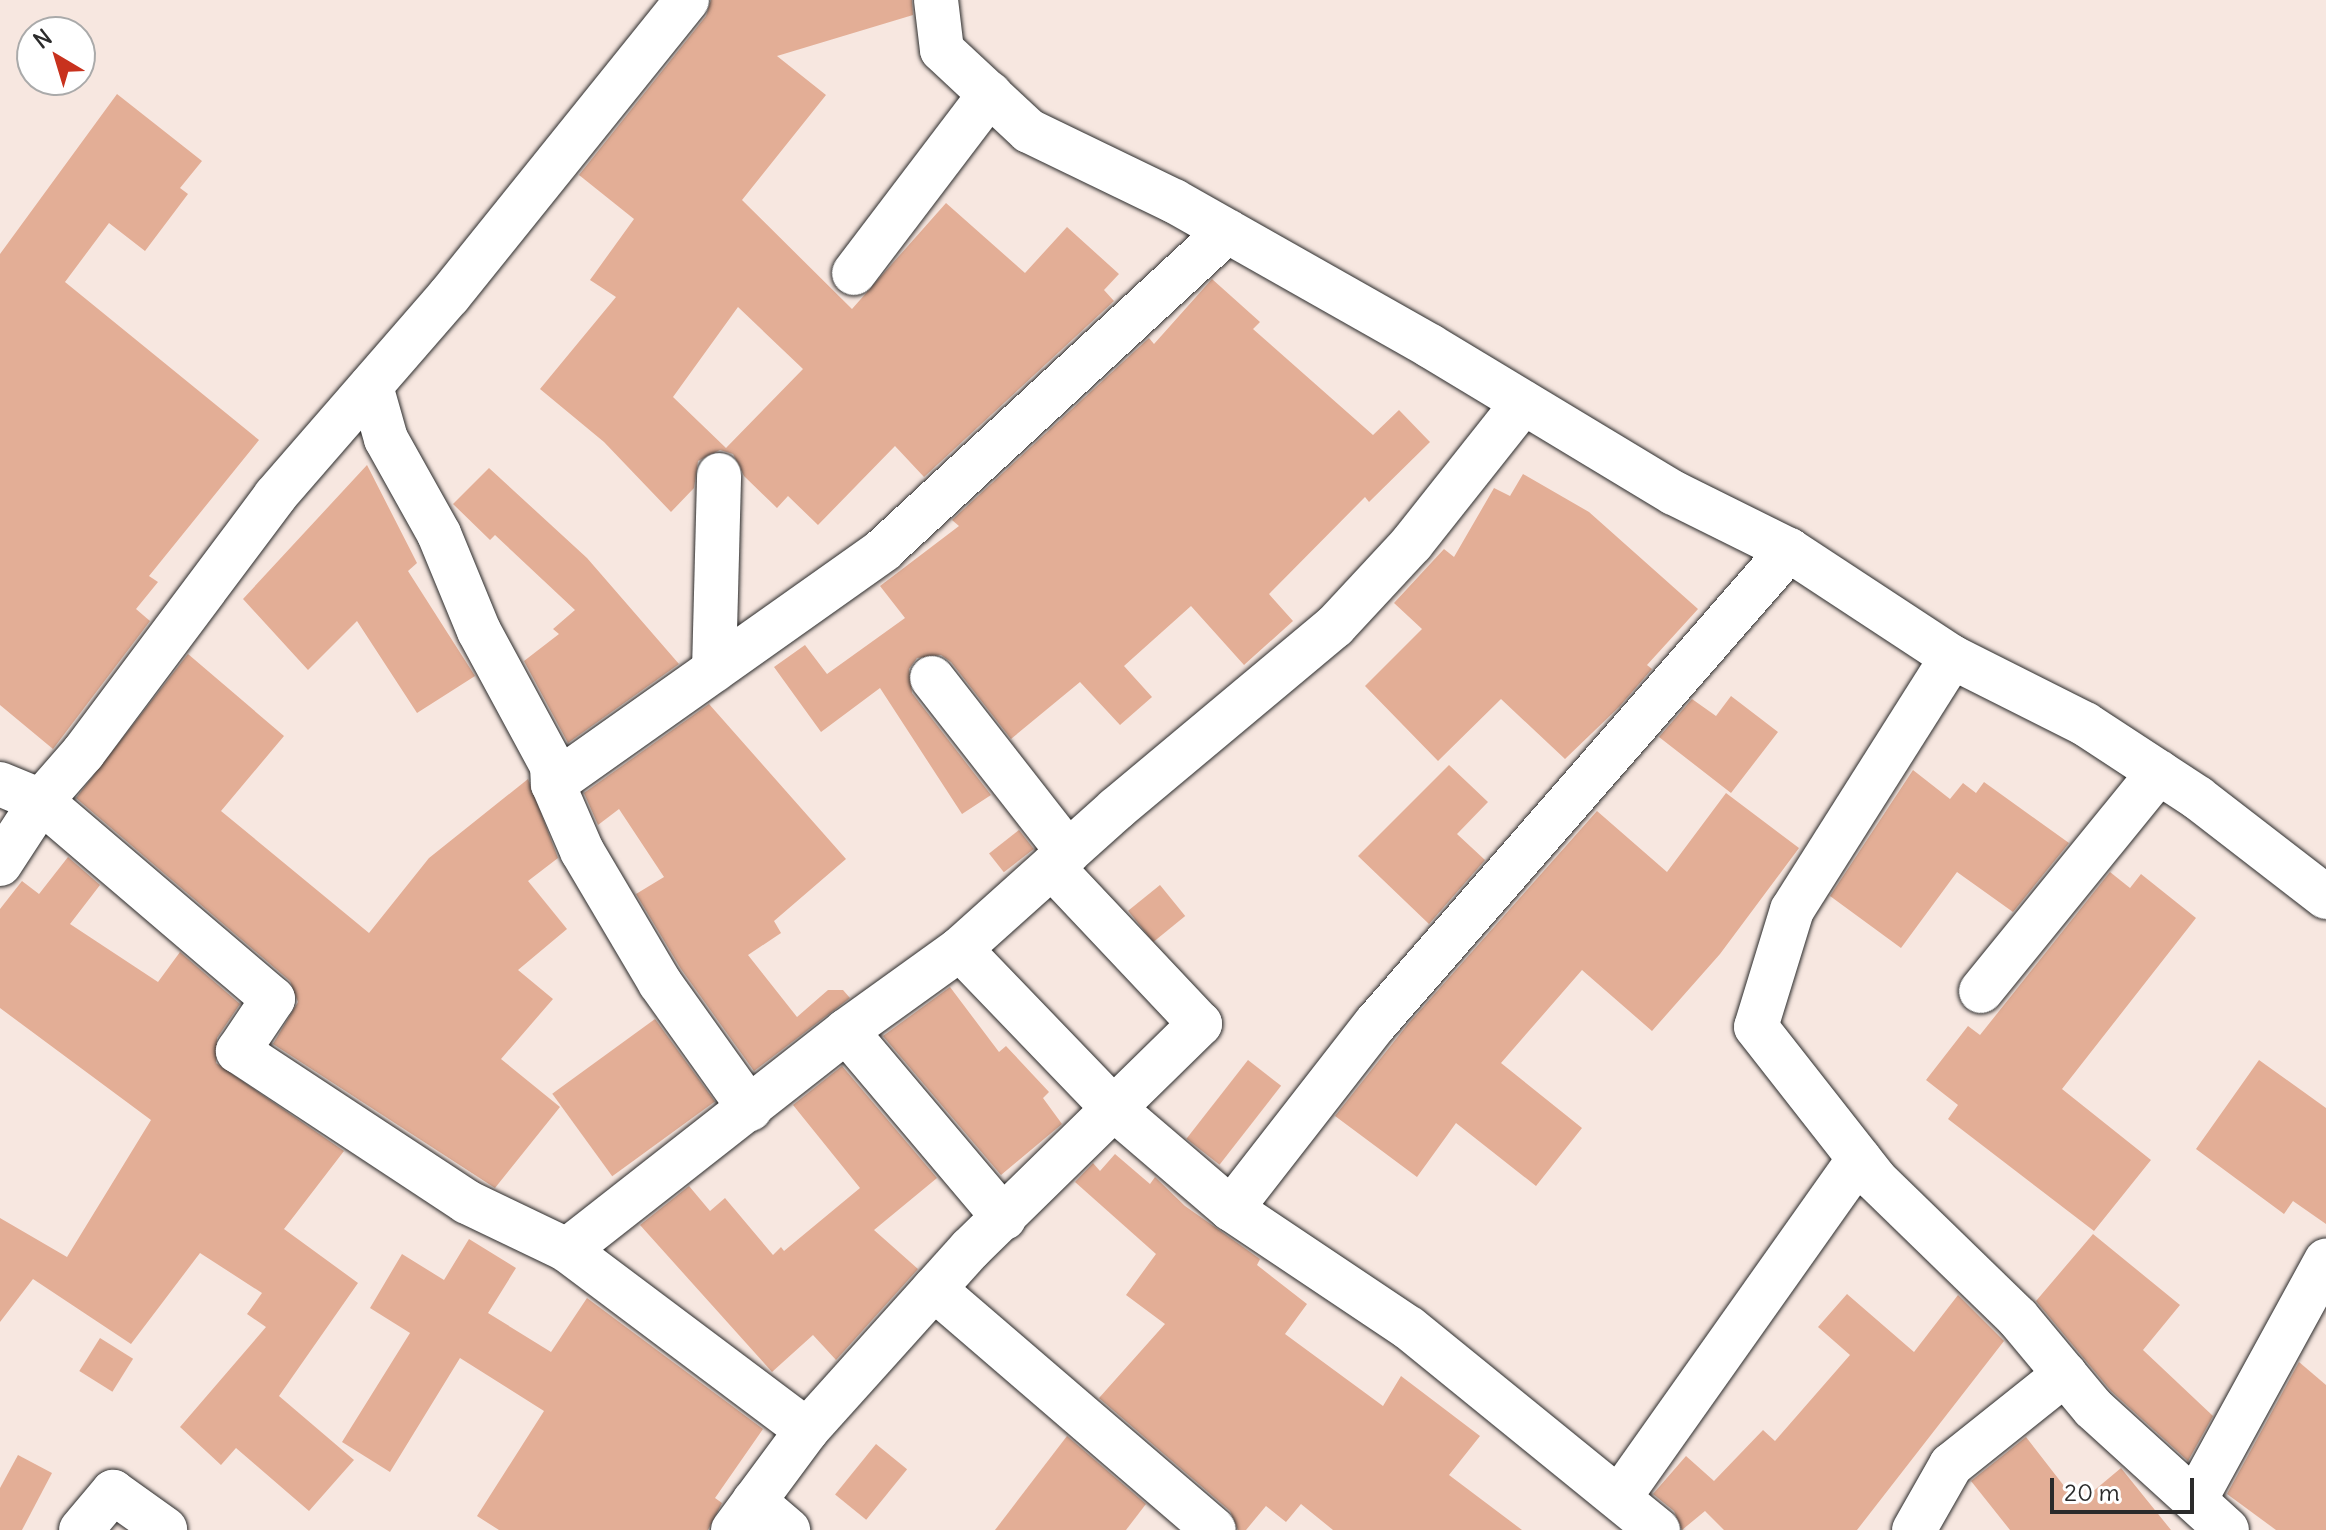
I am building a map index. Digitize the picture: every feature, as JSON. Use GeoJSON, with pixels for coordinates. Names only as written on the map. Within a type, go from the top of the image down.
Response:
{"type":"FeatureCollection","features":[{"type":"Feature","properties":{"kind":"street"},"geometry":{"type":"LineString","coordinates":[[0,864],[41,801],[83,753],[275,496],[371,386],[687,0]]}},
{"type":"Feature","properties":{"kind":"street"},"geometry":{"type":"LineString","coordinates":[[936,0],[942,50],[1029,131],[1227,231],[1674,493],[1789,550],[1952,657],[2085,724],[2159,772],[2326,897]]}},
{"type":"Feature","properties":{"kind":"street"},"geometry":{"type":"LineString","coordinates":[[854,273],[990,94]]}},
{"type":"Feature","properties":{"kind":"street"},"geometry":{"type":"LineString","coordinates":[[553,784],[883,550],[1227,231]]}},
{"type":"Feature","properties":{"kind":"street"},"geometry":{"type":"LineString","coordinates":[[371,386],[386,439],[439,534],[479,631],[552,766],[553,784],[582,851],[660,983],[750,1109]]}},
{"type":"Feature","properties":{"kind":"street"},"geometry":{"type":"LineString","coordinates":[[567,1250],[846,1031],[960,949],[1335,626],[1412,543],[1523,403]]}},
{"type":"Feature","properties":{"kind":"street"},"geometry":{"type":"LineString","coordinates":[[714,670],[719,475]]}},
{"type":"Feature","properties":{"kind":"street"},"geometry":{"type":"LineString","coordinates":[[1231,1209],[1376,1023],[1789,550]]}},
{"type":"Feature","properties":{"kind":"street"},"geometry":{"type":"LineString","coordinates":[[1952,657],[1792,910],[1756,1027],[1859,1159],[2018,1318],[2093,1408],[2210,1520],[2326,1261]]}},
{"type":"Feature","properties":{"kind":"street"},"geometry":{"type":"LineString","coordinates":[[788,1530],[743,1516],[807,1430],[934,1289],[1112,1107],[1200,1024],[1060,860],[932,678]]}},
{"type":"Feature","properties":{"kind":"street"},"geometry":{"type":"LineString","coordinates":[[1981,991],[2159,772]]}},
{"type":"Feature","properties":{"kind":"street"},"geometry":{"type":"LineString","coordinates":[[0,784],[41,801],[273,999],[238,1051],[467,1202],[567,1250],[807,1430]]}},
{"type":"Feature","properties":{"kind":"street"},"geometry":{"type":"LineString","coordinates":[[960,949],[1112,1107],[1231,1209],[1409,1328],[1621,1495],[1658,1530]]}},
{"type":"Feature","properties":{"kind":"street"},"geometry":{"type":"LineString","coordinates":[[846,1031],[1004,1218]]}},
{"type":"Feature","properties":{"kind":"street"},"geometry":{"type":"LineString","coordinates":[[1621,1495],[1859,1159]]}},
{"type":"Feature","properties":{"kind":"street"},"geometry":{"type":"LineString","coordinates":[[934,1289],[1214,1530]]}},
{"type":"Feature","properties":{"kind":"street"},"geometry":{"type":"LineString","coordinates":[[1914,1530],[1951,1465],[2065,1374]]}},
{"type":"Feature","properties":{"kind":"street"},"geometry":{"type":"LineString","coordinates":[[81,1530],[113,1492],[165,1529]]}},
{"type":"Feature","properties":{"kind":"building"},"geometry":{"type":"Polygon","coordinates":[[[711,0],[912,0],[913,15],[777,56],[826,95],[742,200],[852,309],[946,203],[1025,273],[1067,227],[1119,274],[1104,290],[1114,301],[924,477],[895,446],[818,525],[788,496],[777,508],[744,476],[733,454],[720,450],[698,461],[694,488],[671,512],[604,442],[540,389],[616,297],[590,280],[634,219],[579,175],[706,16],[711,0]],[[738,307],[673,397],[726,448],[803,369],[738,307]]]}},
{"type":"Feature","properties":{"kind":"building"},"geometry":{"type":"Polygon","coordinates":[[[117,94],[202,161],[180,188],[188,194],[145,251],[109,223],[65,282],[259,440],[149,576],[158,582],[136,609],[150,621],[53,749],[0,705],[0,254],[117,94]]]}},
{"type":"Feature","properties":{"kind":"building"},"geometry":{"type":"Polygon","coordinates":[[[1212,279],[1260,322],[1253,329],[1373,435],[1399,410],[1430,442],[1369,502],[1365,497],[1269,594],[1293,621],[1244,665],[1191,606],[1124,666],[1152,697],[1120,725],[1080,682],[1011,739],[951,662],[941,655],[917,658],[909,669],[912,693],[991,795],[962,814],[880,688],[821,732],[774,667],[805,645],[827,674],[905,618],[880,586],[959,526],[952,520],[1149,338],[1154,344],[1212,279]]]}},
{"type":"Feature","properties":{"kind":"building"},"geometry":{"type":"Polygon","coordinates":[[[367,465],[417,563],[408,571],[475,676],[417,713],[357,621],[308,670],[243,599],[367,465]]]}},
{"type":"Feature","properties":{"kind":"building"},"geometry":{"type":"Polygon","coordinates":[[[489,468],[587,558],[679,664],[568,743],[524,661],[559,634],[553,629],[575,610],[495,535],[490,540],[453,504],[489,468]]]}},
{"type":"Feature","properties":{"kind":"building"},"geometry":{"type":"Polygon","coordinates":[[[1523,474],[1589,512],[1698,609],[1647,665],[1652,669],[1619,707],[1565,759],[1501,699],[1438,761],[1365,686],[1422,629],[1394,603],[1444,549],[1454,557],[1494,488],[1510,496],[1523,474]]]}},
{"type":"Feature","properties":{"kind":"building"},"geometry":{"type":"Polygon","coordinates":[[[188,654],[284,736],[221,811],[369,933],[429,858],[528,779],[558,858],[528,881],[567,929],[518,970],[553,999],[501,1059],[560,1107],[495,1188],[273,1044],[298,1002],[290,981],[76,798],[188,654]]]}},
{"type":"Feature","properties":{"kind":"building"},"geometry":{"type":"Polygon","coordinates":[[[1731,696],[1778,732],[1731,793],[1659,737],[1692,699],[1716,716],[1731,696]]]}},
{"type":"Feature","properties":{"kind":"building"},"geometry":{"type":"Polygon","coordinates":[[[709,704],[846,859],[774,921],[781,933],[748,955],[797,1017],[828,990],[843,990],[850,998],[754,1071],[681,969],[636,894],[664,877],[619,809],[598,825],[584,793],[709,704]]]}},
{"type":"Feature","properties":{"kind":"building"},"geometry":{"type":"Polygon","coordinates":[[[1449,765],[1488,802],[1457,834],[1485,860],[1429,924],[1358,856],[1449,765]]]}},
{"type":"Feature","properties":{"kind":"building"},"geometry":{"type":"Polygon","coordinates":[[[1913,770],[1950,799],[1963,783],[1976,793],[1984,782],[2069,843],[2013,912],[1957,872],[1901,948],[1830,896],[1913,770]]]}},
{"type":"Feature","properties":{"kind":"building"},"geometry":{"type":"Polygon","coordinates":[[[1726,793],[1799,848],[1720,954],[1652,1031],[1582,970],[1501,1063],[1582,1128],[1536,1186],[1456,1123],[1417,1177],[1335,1116],[1408,1024],[1597,811],[1667,872],[1726,793]]]}},
{"type":"Feature","properties":{"kind":"building"},"geometry":{"type":"Polygon","coordinates":[[[1019,830],[1034,849],[1004,872],[989,853],[1019,830]]]}},
{"type":"Feature","properties":{"kind":"building"},"geometry":{"type":"Polygon","coordinates":[[[68,857],[100,885],[70,924],[158,982],[180,952],[240,1004],[217,1038],[216,1063],[344,1151],[284,1229],[358,1283],[279,1396],[354,1460],[309,1511],[236,1448],[221,1465],[180,1427],[266,1327],[247,1314],[262,1293],[200,1253],[131,1344],[33,1279],[0,1322],[0,1218],[67,1257],[151,1120],[0,1008],[0,909],[22,881],[39,894],[68,857]]]}},
{"type":"Feature","properties":{"kind":"building"},"geometry":{"type":"Polygon","coordinates":[[[2110,872],[2130,888],[2141,874],[2196,918],[2062,1089],[2151,1160],[2094,1231],[1948,1119],[1958,1105],[1926,1080],[1968,1026],[1980,1035],[2110,872]]]}},
{"type":"Feature","properties":{"kind":"building"},"geometry":{"type":"Polygon","coordinates":[[[1160,885],[1185,916],[1153,942],[1128,911],[1160,885]]]}},
{"type":"Feature","properties":{"kind":"building"},"geometry":{"type":"Polygon","coordinates":[[[950,987],[999,1052],[1006,1046],[1049,1092],[1043,1098],[1062,1124],[1001,1175],[883,1036],[950,987]]]}},
{"type":"Feature","properties":{"kind":"building"},"geometry":{"type":"Polygon","coordinates":[[[655,1019],[715,1102],[612,1176],[552,1094],[655,1019]]]}},
{"type":"Feature","properties":{"kind":"building"},"geometry":{"type":"Polygon","coordinates":[[[1248,1060],[1281,1086],[1220,1165],[1186,1139],[1248,1060]]]}},
{"type":"Feature","properties":{"kind":"building"},"geometry":{"type":"Polygon","coordinates":[[[2259,1060],[2326,1108],[2326,1224],[2293,1201],[2284,1214],[2196,1149],[2259,1060]]]}},
{"type":"Feature","properties":{"kind":"building"},"geometry":{"type":"Polygon","coordinates":[[[842,1066],[937,1178],[874,1230],[918,1269],[836,1360],[813,1335],[772,1372],[640,1225],[689,1186],[710,1211],[725,1198],[773,1255],[781,1247],[784,1251],[860,1188],[793,1105],[842,1066]]]}},
{"type":"Feature","properties":{"kind":"building"},"geometry":{"type":"Polygon","coordinates":[[[1115,1154],[1150,1184],[1155,1177],[1185,1206],[1260,1259],[1257,1265],[1307,1304],[1285,1334],[1383,1406],[1401,1376],[1480,1436],[1449,1475],[1522,1530],[1333,1530],[1301,1504],[1286,1522],[1266,1506],[1246,1530],[1238,1530],[1230,1511],[1099,1398],[1165,1324],[1126,1295],[1156,1254],[1075,1182],[1093,1163],[1100,1171],[1115,1154]]]}},
{"type":"Feature","properties":{"kind":"building"},"geometry":{"type":"Polygon","coordinates":[[[2093,1234],[2180,1305],[2143,1350],[2213,1416],[2188,1461],[2111,1391],[2036,1301],[2093,1234]]]}},
{"type":"Feature","properties":{"kind":"building"},"geometry":{"type":"Polygon","coordinates":[[[469,1239],[516,1268],[488,1313],[551,1352],[587,1298],[763,1429],[715,1498],[722,1503],[708,1530],[499,1530],[477,1516],[544,1411],[460,1358],[390,1472],[342,1442],[410,1333],[370,1308],[402,1254],[444,1280],[469,1239]]]}},
{"type":"Feature","properties":{"kind":"building"},"geometry":{"type":"Polygon","coordinates":[[[1847,1294],[1914,1352],[1958,1295],[2004,1341],[1857,1530],[1724,1530],[1705,1511],[1682,1530],[1674,1511],[1653,1494],[1686,1456],[1714,1481],[1763,1430],[1775,1441],[1850,1355],[1818,1327],[1847,1294]]]}},
{"type":"Feature","properties":{"kind":"building"},"geometry":{"type":"Polygon","coordinates":[[[100,1338],[133,1359],[112,1392],[79,1371],[100,1338]]]}},
{"type":"Feature","properties":{"kind":"building"},"geometry":{"type":"Polygon","coordinates":[[[2299,1362],[2326,1385],[2326,1530],[2276,1530],[2227,1494],[2299,1362]]]}},
{"type":"Feature","properties":{"kind":"building"},"geometry":{"type":"Polygon","coordinates":[[[1067,1436],[1146,1504],[1126,1530],[995,1530],[1067,1436]]]}},
{"type":"Feature","properties":{"kind":"building"},"geometry":{"type":"Polygon","coordinates":[[[2026,1437],[2078,1504],[2121,1468],[2171,1530],[2010,1530],[1971,1481],[2026,1437]]]}},
{"type":"Feature","properties":{"kind":"building"},"geometry":{"type":"Polygon","coordinates":[[[876,1444],[907,1469],[866,1520],[835,1495],[876,1444]]]}},
{"type":"Feature","properties":{"kind":"building"},"geometry":{"type":"Polygon","coordinates":[[[18,1455],[52,1473],[22,1530],[0,1530],[0,1488],[18,1455]]]}}]}
